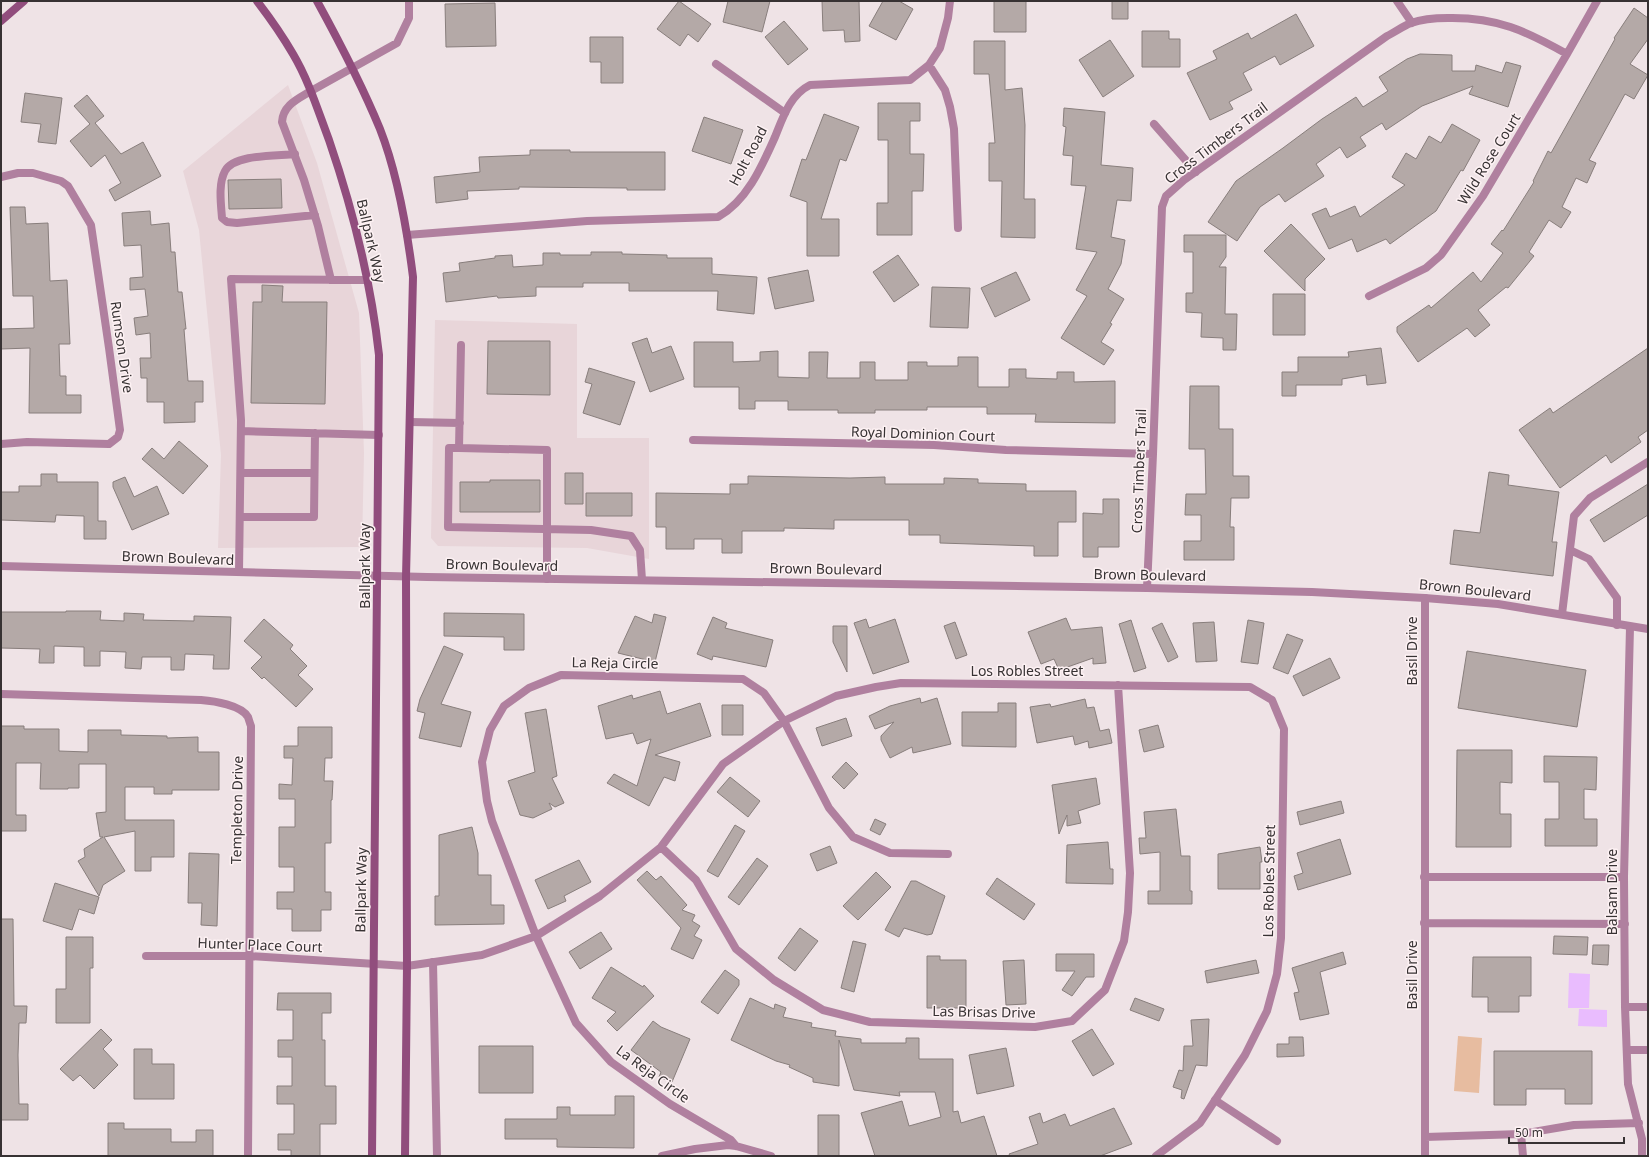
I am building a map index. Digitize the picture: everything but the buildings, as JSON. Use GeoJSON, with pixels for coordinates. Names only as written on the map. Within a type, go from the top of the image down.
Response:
{"type":"FeatureCollection","features":[{"type":"Feature","properties":{"kind":"main road"},"geometry":{"type":"LineString","coordinates":[[1,21],[24,1]]}},
{"type":"Feature","properties":{"kind":"main road","name":"Ballpark Way"},"geometry":{"type":"LineString","coordinates":[[257,1],[293,54],[311,91],[342,176],[362,253],[376,324],[379,355],[379,435],[372,963],[372,1156]]}},
{"type":"Feature","properties":{"kind":"main road"},"geometry":{"type":"LineString","coordinates":[[317,1],[353,67],[381,130],[396,180],[407,235],[413,277],[406,576],[407,966],[405,1156]]}},
{"type":"Feature","properties":{"kind":"street"},"geometry":{"type":"LineString","coordinates":[[331,280],[315,215],[295,154],[284,127],[283,114],[287,107],[311,91],[397,43],[409,18],[409,1]]}},
{"type":"Feature","properties":{"kind":"street","name":"Holt Road"},"geometry":{"type":"LineString","coordinates":[[407,235],[587,221],[718,218],[728,212],[740,201],[758,171],[785,113],[795,96],[810,85],[910,80],[929,65],[940,48],[948,18],[950,1]]}},
{"type":"Feature","properties":{"kind":"street"},"geometry":{"type":"LineString","coordinates":[[1397,1],[1412,23]]}},
{"type":"Feature","properties":{"kind":"street","name":"Wild Rose Court"},"geometry":{"type":"LineString","coordinates":[[1369,296],[1426,268],[1441,255],[1483,196],[1597,1]]}},
{"type":"Feature","properties":{"kind":"street","name":"Cross Timbers Trail"},"geometry":{"type":"LineString","coordinates":[[1147,588],[1162,207],[1166,196],[1184,180],[1387,36],[1412,23],[1442,18],[1471,18],[1519,29],[1567,54]]}},
{"type":"Feature","properties":{"kind":"street"},"geometry":{"type":"LineString","coordinates":[[716,64],[785,113]]}},
{"type":"Feature","properties":{"kind":"street"},"geometry":{"type":"LineString","coordinates":[[929,65],[945,90],[954,129],[958,228]]}},
{"type":"Feature","properties":{"kind":"street"},"geometry":{"type":"LineString","coordinates":[[1154,124],[1196,172]]}},
{"type":"Feature","properties":{"kind":"street"},"geometry":{"type":"LineString","coordinates":[[295,154],[241,159],[230,165],[225,171],[222,181],[222,218],[227,222],[237,223],[315,215]]}},
{"type":"Feature","properties":{"kind":"street","name":"Rumson Drive"},"geometry":{"type":"LineString","coordinates":[[1,177],[18,173],[33,173],[61,181],[68,186],[91,225],[110,348],[120,430],[118,437],[109,444],[28,442],[1,444]]}},
{"type":"Feature","properties":{"kind":"street"},"geometry":{"type":"LineString","coordinates":[[239,572],[241,420],[231,279],[368,280]]}},
{"type":"Feature","properties":{"kind":"street"},"geometry":{"type":"LineString","coordinates":[[459,448],[462,345]]}},
{"type":"Feature","properties":{"kind":"street"},"geometry":{"type":"LineString","coordinates":[[410,422],[460,423]]}},
{"type":"Feature","properties":{"kind":"street"},"geometry":{"type":"LineString","coordinates":[[241,430],[379,435]]}},
{"type":"Feature","properties":{"kind":"street"},"geometry":{"type":"LineString","coordinates":[[240,517],[314,517],[315,433]]}},
{"type":"Feature","properties":{"kind":"street","name":"Royal Dominion Court"},"geometry":{"type":"LineString","coordinates":[[692,440],[934,445],[1000,450],[1153,454]]}},
{"type":"Feature","properties":{"kind":"street"},"geometry":{"type":"LineString","coordinates":[[547,579],[547,528],[547,450],[449,448],[448,527],[547,528],[591,530],[631,536],[640,550],[642,580]]}},
{"type":"Feature","properties":{"kind":"street"},"geometry":{"type":"LineString","coordinates":[[1562,614],[1574,516],[1590,498],[1648,462]]}},
{"type":"Feature","properties":{"kind":"street"},"geometry":{"type":"LineString","coordinates":[[241,473],[314,473]]}},
{"type":"Feature","properties":{"kind":"street"},"geometry":{"type":"LineString","coordinates":[[1570,550],[1589,559],[1617,598],[1616,625]]}},
{"type":"Feature","properties":{"kind":"street","name":"Brown Boulevard"},"geometry":{"type":"LineString","coordinates":[[1,566],[378,576],[1312,592],[1425,598],[1498,604],[1648,630]]}},
{"type":"Feature","properties":{"kind":"street","name":"Basil Drive"},"geometry":{"type":"LineString","coordinates":[[1425,598],[1425,1156]]}},
{"type":"Feature","properties":{"kind":"street","name":"Balsam Drive"},"geometry":{"type":"LineString","coordinates":[[1630,627],[1624,877],[1625,1007],[1628,1084],[1639,1123],[1642,1139],[1642,1156]]}},
{"type":"Feature","properties":{"kind":"street","name":"La Reja Circle"},"geometry":{"type":"LineString","coordinates":[[736,1146],[731,1140],[670,1104],[611,1062],[576,1023],[536,936],[492,821],[487,801],[482,762],[490,730],[504,706],[528,688],[561,675],[743,680],[764,693],[784,721],[830,808],[853,837],[890,853],[948,854]]}},
{"type":"Feature","properties":{"kind":"street","name":"Los Robles Street"},"geometry":{"type":"LineString","coordinates":[[372,963],[407,966],[482,955],[536,936],[600,896],[661,847],[723,764],[784,721],[836,696],[901,683],[1250,687],[1272,700],[1284,729],[1281,938],[1277,974],[1267,1011],[1245,1055],[1200,1122],[1156,1156]]}},
{"type":"Feature","properties":{"kind":"street","name":"Las Brisas Drive"},"geometry":{"type":"LineString","coordinates":[[661,847],[696,880],[736,949],[774,980],[823,1010],[870,1022],[1035,1027],[1072,1021],[1105,990],[1124,941],[1128,912],[1130,873],[1118,685]]}},
{"type":"Feature","properties":{"kind":"street","name":"Templeton Drive"},"geometry":{"type":"LineString","coordinates":[[1,694],[201,700],[222,702],[244,713],[248,717],[251,726],[248,1156]]}},
{"type":"Feature","properties":{"kind":"street"},"geometry":{"type":"LineString","coordinates":[[1424,877],[1624,877]]}},
{"type":"Feature","properties":{"kind":"street"},"geometry":{"type":"LineString","coordinates":[[1424,923],[1625,924]]}},
{"type":"Feature","properties":{"kind":"street","name":"Hunter Place Court"},"geometry":{"type":"LineString","coordinates":[[146,956],[249,956],[372,963]]}},
{"type":"Feature","properties":{"kind":"street"},"geometry":{"type":"LineString","coordinates":[[433,962],[437,1156]]}},
{"type":"Feature","properties":{"kind":"street"},"geometry":{"type":"LineString","coordinates":[[1625,1007],[1648,1007]]}},
{"type":"Feature","properties":{"kind":"street"},"geometry":{"type":"LineString","coordinates":[[1627,1050],[1648,1050]]}},
{"type":"Feature","properties":{"kind":"street"},"geometry":{"type":"LineString","coordinates":[[1215,1100],[1277,1141]]}},
{"type":"Feature","properties":{"kind":"street"},"geometry":{"type":"LineString","coordinates":[[1425,1137],[1521,1134],[1574,1124],[1639,1123]]}},
{"type":"Feature","properties":{"kind":"street"},"geometry":{"type":"LineString","coordinates":[[1521,1134],[1523,1156]]}},
{"type":"Feature","properties":{"kind":"street"},"geometry":{"type":"LineString","coordinates":[[662,1156],[728,1144],[771,1156]]}},
{"type":"Feature","properties":{"kind":"shaded area"},"geometry":{"type":"Polygon","coordinates":[[[288,85],[317,163],[359,313],[364,453],[362,547],[218,548],[221,455],[199,230],[183,171],[288,85]]]}},
{"type":"Feature","properties":{"kind":"shaded area"},"geometry":{"type":"Polygon","coordinates":[[[435,320],[577,324],[577,438],[649,438],[649,559],[587,548],[438,546],[431,538],[435,320]]]}},
{"type":"Feature","properties":{"kind":"shaded area"},"geometry":{"type":"Polygon","coordinates":[[[1569,973],[1590,974],[1589,1008],[1568,1008],[1569,973]]]}},
{"type":"Feature","properties":{"kind":"shaded area"},"geometry":{"type":"Polygon","coordinates":[[[1579,1009],[1607,1010],[1607,1027],[1578,1026],[1579,1009]]]}},
{"type":"Feature","properties":{"kind":"shaded area"},"geometry":{"type":"Polygon","coordinates":[[[1458,1036],[1482,1038],[1479,1093],[1454,1091],[1458,1036]]]}}]}
